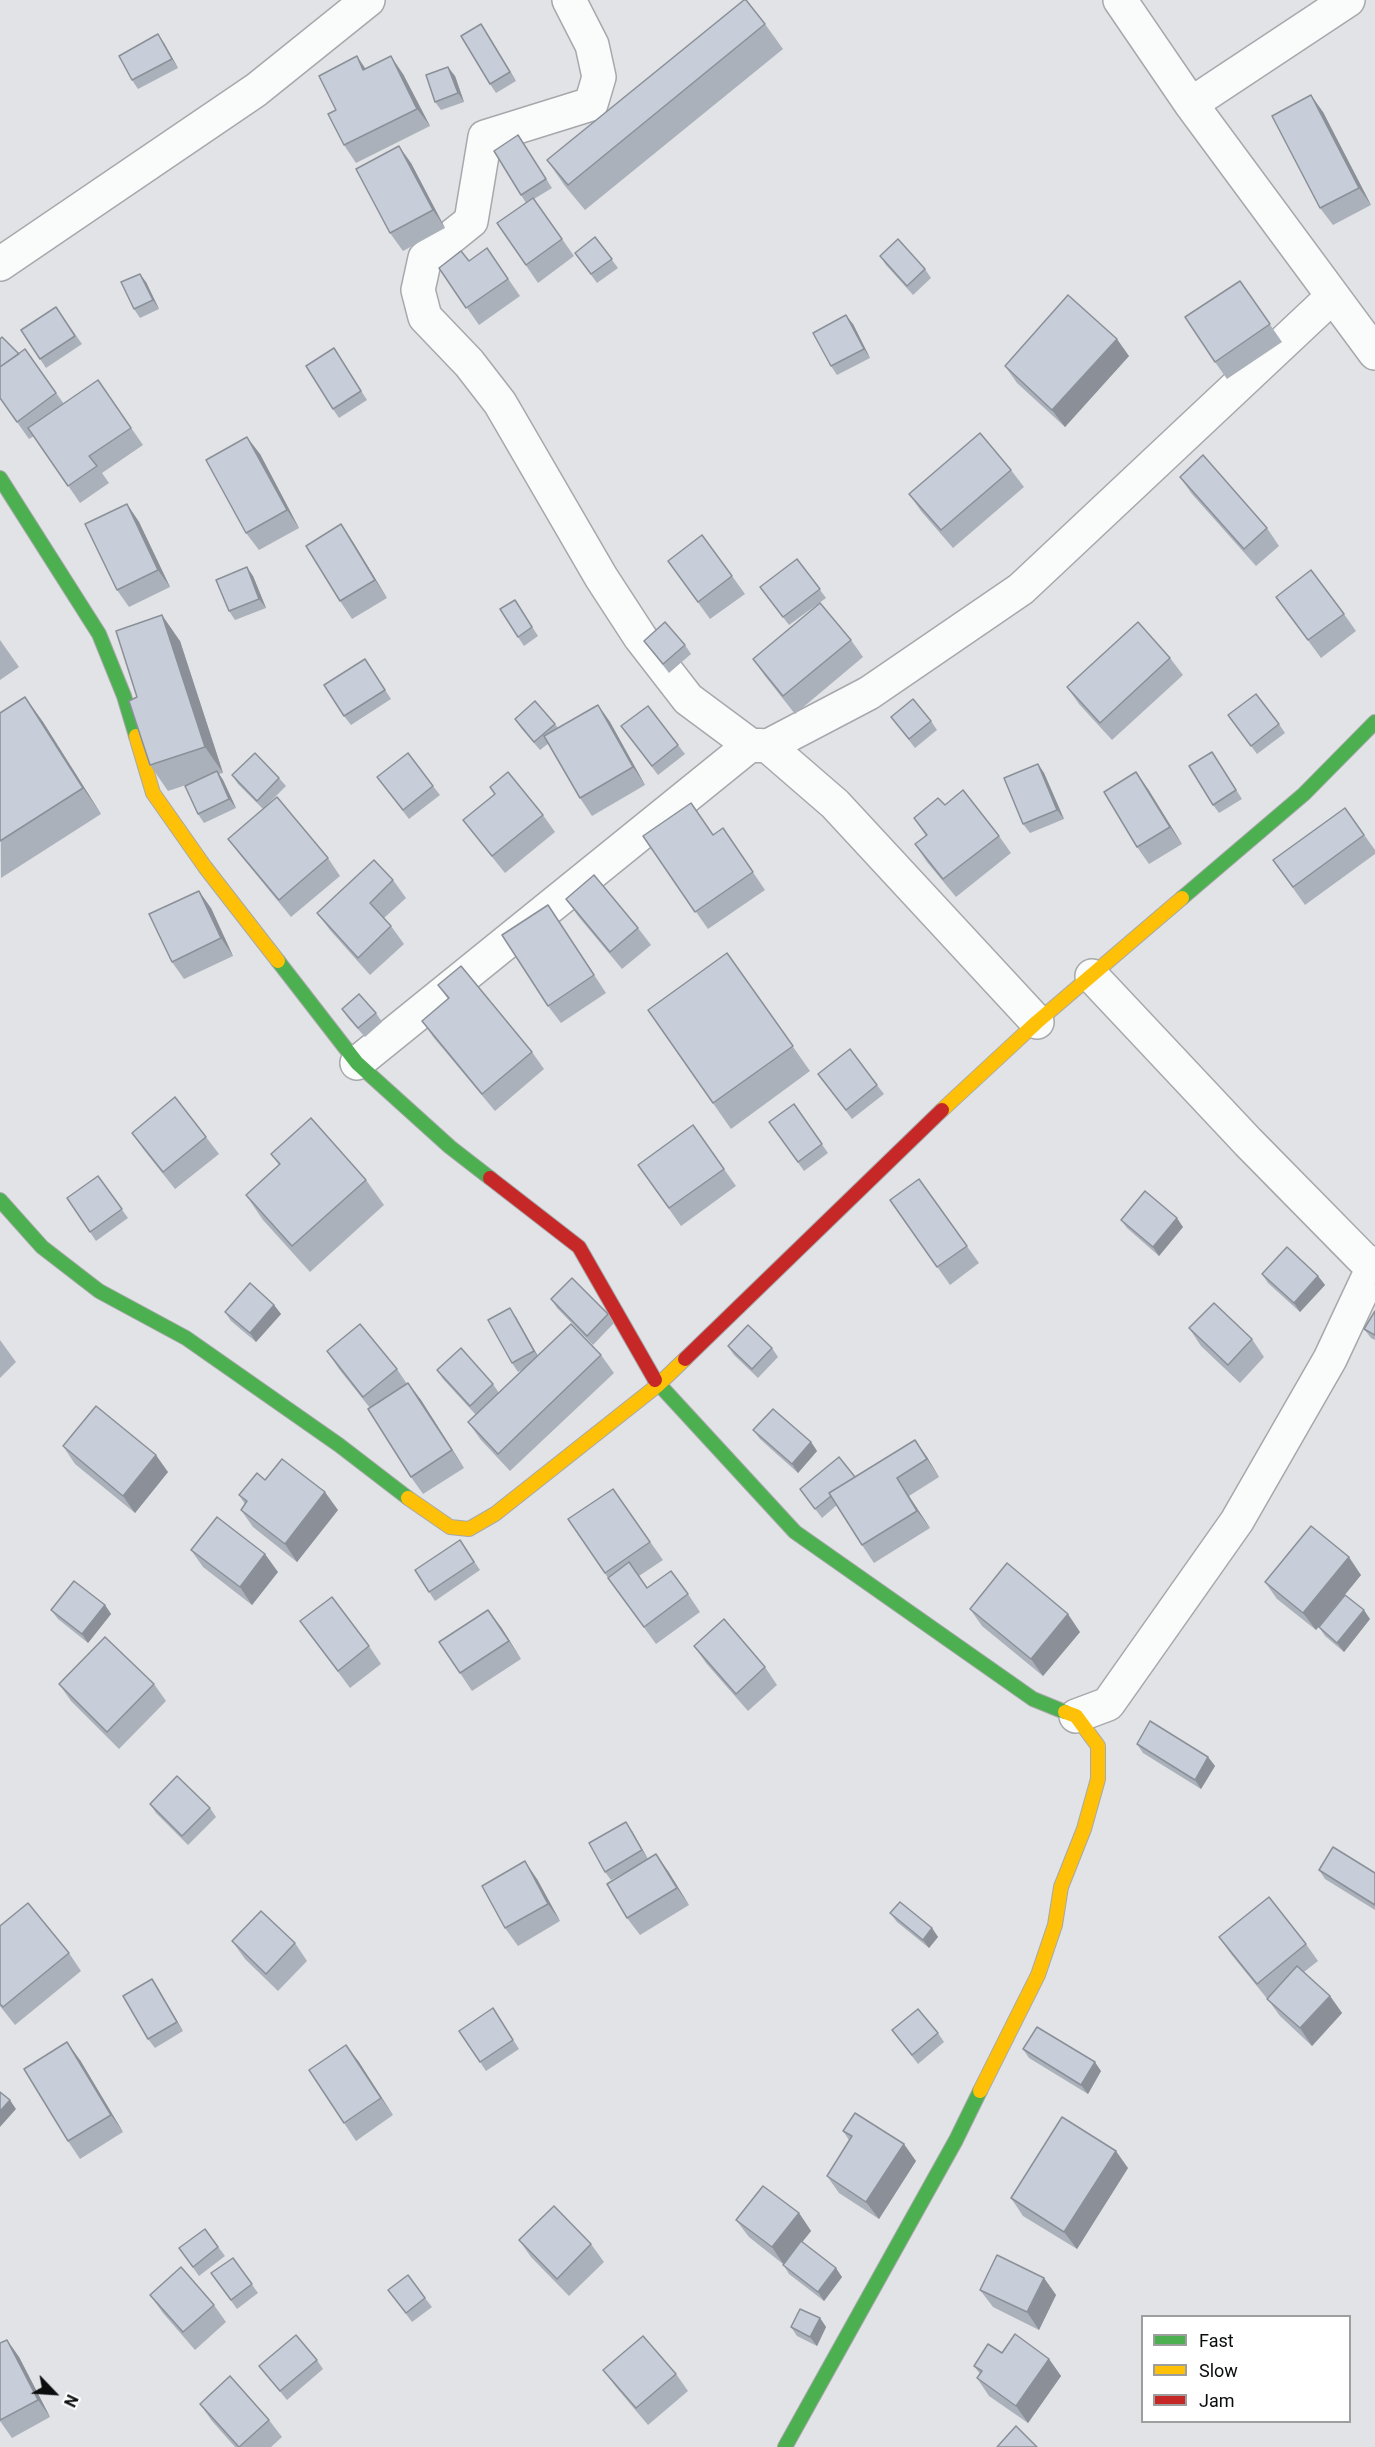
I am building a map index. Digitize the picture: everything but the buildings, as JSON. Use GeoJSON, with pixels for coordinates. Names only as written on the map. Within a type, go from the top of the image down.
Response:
{"type":"FeatureCollection","features":[{"type":"Feature","properties":{"kind":"street"},"geometry":{"type":"LineString","coordinates":[[0,264],[256,90],[368,0]]}},
{"type":"Feature","properties":{"kind":"street"},"geometry":{"type":"LineString","coordinates":[[569,0],[592,45],[599,77],[591,104],[485,137],[471,220],[425,258],[418,290],[425,317],[469,363],[500,404],[601,577],[640,637],[688,699],[759,746],[835,804],[1037,1022]]}},
{"type":"Feature","properties":{"kind":"street"},"geometry":{"type":"LineString","coordinates":[[1120,0],[1191,104],[1375,353]]}},
{"type":"Feature","properties":{"kind":"street"},"geometry":{"type":"LineString","coordinates":[[1191,104],[1348,0]]}},
{"type":"Feature","properties":{"kind":"street"},"geometry":{"type":"LineString","coordinates":[[357,1063],[759,746],[869,693],[1021,589],[1333,296]]}},
{"type":"Feature","properties":{"kind":"street"},"geometry":{"type":"LineString","coordinates":[[0,478],[99,634],[124,696],[153,793],[205,867],[357,1063],[450,1147],[579,1247],[658,1385],[795,1532],[1033,1700],[1076,1716],[1098,1746],[1098,1779],[1084,1829],[1061,1887],[1055,1925],[1038,1975],[956,2140],[785,2447]]}},
{"type":"Feature","properties":{"kind":"street"},"geometry":{"type":"LineString","coordinates":[[0,1200],[42,1247],[99,1291],[186,1338],[339,1445],[421,1508],[450,1527],[469,1529],[495,1514],[658,1385],[913,1137],[1037,1022],[1304,794],[1375,722]]}},
{"type":"Feature","properties":{"kind":"street"},"geometry":{"type":"LineString","coordinates":[[1076,1716],[1108,1704],[1237,1521],[1330,1359],[1374,1266],[1248,1142],[1092,976]]}},
{"type":"Feature","properties":{"kind":"traffic: fast"},"geometry":{"type":"LineString","coordinates":[[0,478],[99,634],[124,696],[136,736]]}},
{"type":"Feature","properties":{"kind":"traffic: fast"},"geometry":{"type":"LineString","coordinates":[[1182,898],[1304,794],[1375,722]]}},
{"type":"Feature","properties":{"kind":"traffic: fast"},"geometry":{"type":"LineString","coordinates":[[278,961],[357,1063],[450,1147],[490,1178]]}},
{"type":"Feature","properties":{"kind":"traffic: fast"},"geometry":{"type":"LineString","coordinates":[[0,1200],[42,1247],[99,1291],[186,1338],[339,1445],[408,1498]]}},
{"type":"Feature","properties":{"kind":"traffic: fast"},"geometry":{"type":"LineString","coordinates":[[655,1380],[795,1532],[1033,1699],[1065,1712]]}},
{"type":"Feature","properties":{"kind":"traffic: fast"},"geometry":{"type":"LineString","coordinates":[[785,2447],[956,2140],[980,2091]]}},
{"type":"Feature","properties":{"kind":"traffic: slow"},"geometry":{"type":"LineString","coordinates":[[136,736],[153,793],[205,867],[278,961]]}},
{"type":"Feature","properties":{"kind":"traffic: slow"},"geometry":{"type":"LineString","coordinates":[[942,1110],[1037,1022],[1182,898]]}},
{"type":"Feature","properties":{"kind":"traffic: slow"},"geometry":{"type":"LineString","coordinates":[[408,1498],[450,1527],[469,1529],[495,1514],[658,1385],[685,1359]]}},
{"type":"Feature","properties":{"kind":"traffic: slow"},"geometry":{"type":"LineString","coordinates":[[980,2091],[1038,1975],[1055,1925],[1061,1887],[1084,1829],[1098,1779],[1098,1746],[1076,1716],[1065,1712]]}},
{"type":"Feature","properties":{"kind":"traffic: jam"},"geometry":{"type":"LineString","coordinates":[[685,1359],[942,1110]]}},
{"type":"Feature","properties":{"kind":"traffic: jam"},"geometry":{"type":"LineString","coordinates":[[490,1178],[579,1247],[655,1380]]}}]}
